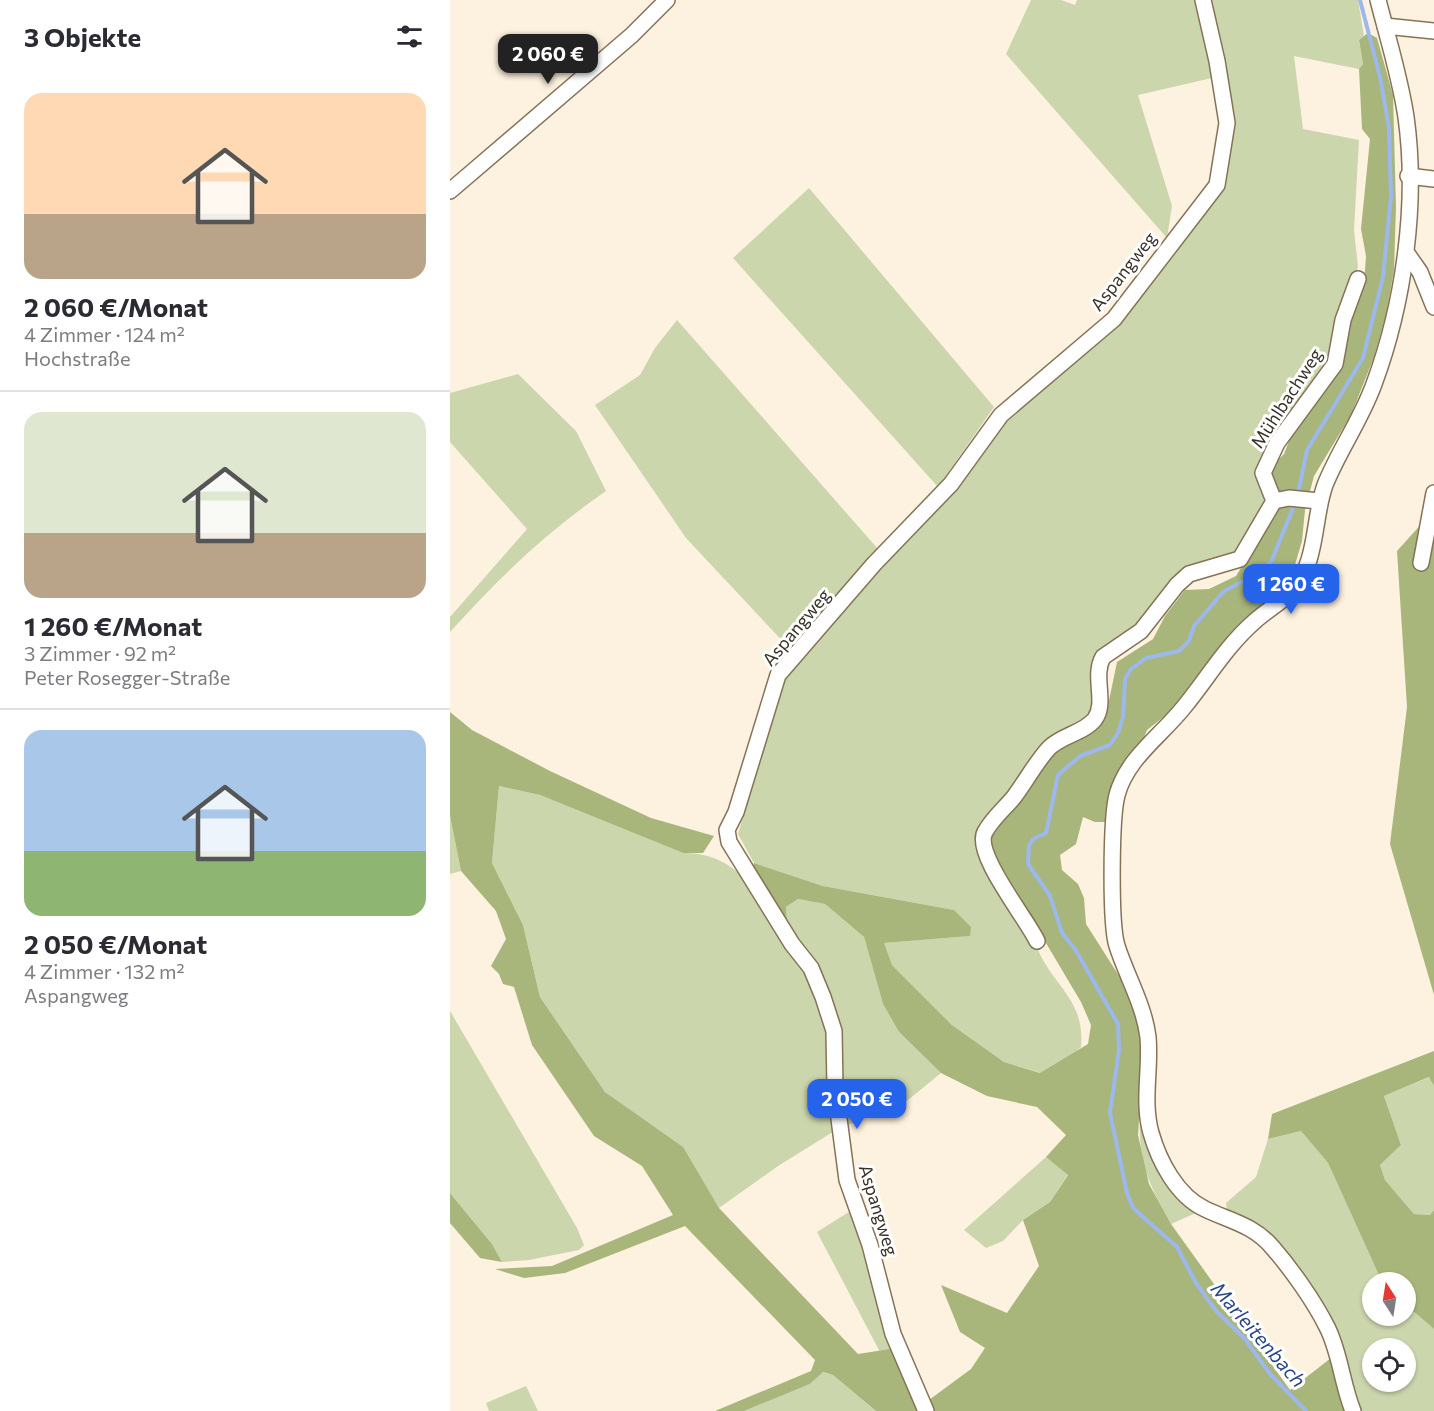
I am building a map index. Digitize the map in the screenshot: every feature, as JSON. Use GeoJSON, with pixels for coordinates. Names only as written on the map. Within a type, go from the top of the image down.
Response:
{"type":"FeatureCollection","features":[{"type":"Feature","properties":{"kind":"street"},"geometry":{"type":"LineString","coordinates":[[450,191],[632,35],[667,0]]}},
{"type":"Feature","properties":{"kind":"street","name":"Aspangweg"},"geometry":{"type":"LineString","coordinates":[[926,1411],[893,1334],[870,1245],[847,1180],[835,1088],[834,1031],[823,997],[811,968],[792,944],[737,860],[729,842],[727,830],[736,812],[778,675],[874,564],[951,484],[1001,415],[1114,319],[1217,185],[1227,123],[1217,61],[1203,0]]}},
{"type":"Feature","properties":{"kind":"street"},"geometry":{"type":"LineString","coordinates":[[1353,1411],[1327,1326],[1285,1263],[1270,1244],[1252,1228],[1203,1208],[1188,1199],[1164,1165],[1152,1137],[1146,1108],[1148,1040],[1144,1018],[1116,942],[1114,818],[1116,798],[1123,779],[1137,756],[1186,705],[1238,638],[1296,587],[1304,572],[1317,528],[1319,501],[1333,464],[1372,390],[1393,320],[1407,252],[1408,176],[1405,112],[1378,0]]}},
{"type":"Feature","properties":{"kind":"street"},"geometry":{"type":"LineString","coordinates":[[1385,26],[1434,31]]}},
{"type":"Feature","properties":{"kind":"street"},"geometry":{"type":"LineString","coordinates":[[1408,176],[1434,180]]}},
{"type":"Feature","properties":{"kind":"street"},"geometry":{"type":"LineString","coordinates":[[1407,252],[1420,272],[1434,307]]}},
{"type":"Feature","properties":{"kind":"street","name":"Mühlbachweg"},"geometry":{"type":"LineString","coordinates":[[1281,500],[1263,473],[1282,435],[1335,364],[1343,320],[1358,279]]}},
{"type":"Feature","properties":{"kind":"street"},"geometry":{"type":"LineString","coordinates":[[1421,563],[1434,493]]}},
{"type":"Feature","properties":{"kind":"street"},"geometry":{"type":"LineString","coordinates":[[1037,941],[1026,919],[994,872],[984,845],[985,832],[1029,778],[1046,751],[1057,740],[1083,728],[1094,720],[1099,707],[1098,678],[1103,657],[1142,631],[1177,585],[1189,574],[1240,559],[1281,500],[1319,501]]}},
{"type":"Feature","properties":{"kind":"green space"},"geometry":{"type":"Polygon","coordinates":[[[1031,0],[1061,0],[1075,5],[1077,0],[1196,0],[1216,77],[1138,95],[1172,206],[1167,238],[1006,54],[1031,0]]]}},
{"type":"Feature","properties":{"kind":"green space"},"geometry":{"type":"Polygon","coordinates":[[[1208,0],[1358,0],[1364,36],[1359,40],[1363,64],[1359,69],[1294,56],[1303,129],[1359,140],[1354,230],[1358,267],[1339,330],[1335,354],[1259,478],[1265,503],[1236,557],[1196,568],[1140,628],[1109,646],[1092,716],[1040,746],[1014,793],[982,830],[1038,950],[1074,1006],[1078,1017],[1081,1047],[1071,1056],[1041,1073],[1004,1062],[952,1025],[892,965],[883,943],[969,936],[954,910],[823,886],[754,863],[738,834],[784,675],[1005,416],[1124,316],[1173,257],[1224,186],[1233,121],[1208,0]]]}},
{"type":"Feature","properties":{"kind":"green space"},"geometry":{"type":"Polygon","coordinates":[[[1368,33],[1377,38],[1393,95],[1396,207],[1394,270],[1386,315],[1374,357],[1351,415],[1314,476],[1305,510],[1302,541],[1294,568],[1281,590],[1222,644],[1171,711],[1147,730],[1110,822],[1095,822],[1083,817],[1076,844],[1060,855],[1062,870],[1078,884],[1084,898],[1086,924],[1128,990],[1144,1040],[1138,1135],[1149,1184],[1171,1224],[1290,1390],[1331,1358],[1348,1411],[876,1411],[833,1375],[823,1372],[810,1384],[744,1411],[715,1411],[811,1371],[815,1360],[685,1226],[565,1273],[524,1278],[495,1269],[552,1266],[673,1215],[642,1166],[594,1136],[532,1045],[514,987],[503,984],[499,974],[491,966],[506,939],[496,911],[461,871],[450,816],[450,712],[472,730],[550,771],[651,818],[714,836],[703,853],[683,853],[540,795],[499,786],[492,863],[523,925],[540,997],[605,1092],[683,1147],[719,1208],[858,1354],[896,1348],[929,1400],[971,1369],[985,1348],[960,1332],[941,1285],[1007,1313],[1039,1266],[1023,1220],[1050,1202],[1068,1175],[1046,1157],[1066,1135],[1037,1107],[987,1096],[941,1073],[899,1032],[883,1004],[864,937],[825,904],[798,899],[786,907],[788,933],[748,877],[754,863],[823,886],[954,910],[971,927],[970,936],[884,943],[892,965],[952,1025],[1004,1062],[1040,1073],[1088,1044],[1091,1025],[1081,1002],[1013,893],[991,847],[991,838],[1051,755],[1094,728],[1106,715],[1117,662],[1153,639],[1165,616],[1185,590],[1209,589],[1236,576],[1265,529],[1269,469],[1284,454],[1294,428],[1344,360],[1350,325],[1365,271],[1366,256],[1361,229],[1370,139],[1362,129],[1359,69],[1363,64],[1359,40],[1368,33]]]}},
{"type":"Feature","properties":{"kind":"green space"},"geometry":{"type":"Polygon","coordinates":[[[809,188],[994,407],[938,487],[733,258],[809,188]]]}},
{"type":"Feature","properties":{"kind":"green space"},"geometry":{"type":"Polygon","coordinates":[[[677,320],[878,549],[789,648],[686,538],[595,405],[640,375],[655,348],[677,320]]]}},
{"type":"Feature","properties":{"kind":"green space"},"geometry":{"type":"Polygon","coordinates":[[[518,374],[576,431],[606,491],[563,523],[524,557],[450,632],[450,617],[527,529],[450,442],[450,393],[518,374]]]}},
{"type":"Feature","properties":{"kind":"green space"},"geometry":{"type":"Polygon","coordinates":[[[1434,510],[1434,995],[1390,844],[1407,707],[1397,551],[1434,510]]]}},
{"type":"Feature","properties":{"kind":"green space"},"geometry":{"type":"Polygon","coordinates":[[[499,786],[540,795],[683,853],[701,855],[732,867],[756,890],[788,931],[786,907],[798,899],[825,904],[864,937],[883,1004],[899,1032],[941,1073],[908,1100],[836,1130],[778,1166],[719,1208],[682,1147],[605,1092],[540,997],[523,925],[492,863],[499,786]]]}},
{"type":"Feature","properties":{"kind":"green space"},"geometry":{"type":"Polygon","coordinates":[[[450,816],[461,871],[450,874],[450,816]]]}},
{"type":"Feature","properties":{"kind":"green space"},"geometry":{"type":"Polygon","coordinates":[[[450,1011],[577,1228],[584,1245],[579,1250],[529,1260],[502,1262],[492,1244],[450,1193],[450,1011]]]}},
{"type":"Feature","properties":{"kind":"green space"},"geometry":{"type":"Polygon","coordinates":[[[1434,1051],[1434,1086],[1429,1077],[1384,1096],[1401,1145],[1380,1165],[1385,1180],[1414,1214],[1430,1215],[1434,1210],[1434,1329],[1416,1314],[1416,1272],[1377,1272],[1328,1163],[1301,1131],[1268,1139],[1272,1114],[1434,1051]]]}},
{"type":"Feature","properties":{"kind":"green space"},"geometry":{"type":"Polygon","coordinates":[[[1430,1077],[1434,1086],[1434,1210],[1430,1215],[1414,1214],[1385,1180],[1380,1165],[1401,1145],[1384,1096],[1430,1077]]]}},
{"type":"Feature","properties":{"kind":"green space"},"geometry":{"type":"Polygon","coordinates":[[[1141,1101],[1170,1168],[1198,1212],[1171,1224],[1144,1166],[1140,1137],[1141,1101]]]}},
{"type":"Feature","properties":{"kind":"green space"},"geometry":{"type":"Polygon","coordinates":[[[1301,1131],[1328,1163],[1377,1272],[1362,1272],[1362,1326],[1416,1326],[1416,1314],[1434,1329],[1434,1411],[1357,1411],[1289,1258],[1227,1211],[1226,1203],[1256,1177],[1268,1139],[1301,1131]]]}},
{"type":"Feature","properties":{"kind":"green space"},"geometry":{"type":"Polygon","coordinates":[[[1046,1157],[1068,1174],[1050,1202],[1023,1220],[1003,1241],[986,1248],[964,1230],[1046,1157]]]}},
{"type":"Feature","properties":{"kind":"green space"},"geometry":{"type":"Polygon","coordinates":[[[450,1193],[492,1244],[502,1262],[480,1258],[450,1223],[450,1193]]]}},
{"type":"Feature","properties":{"kind":"green space"},"geometry":{"type":"Polygon","coordinates":[[[852,1210],[896,1348],[880,1352],[817,1232],[852,1210]]]}},
{"type":"Feature","properties":{"kind":"green space"},"geometry":{"type":"Polygon","coordinates":[[[822,1372],[833,1375],[876,1411],[744,1411],[810,1384],[822,1372]]]}},
{"type":"Feature","properties":{"kind":"green space"},"geometry":{"type":"Polygon","coordinates":[[[526,1386],[538,1411],[489,1411],[486,1403],[526,1386]]]}},
{"type":"Feature","properties":{"kind":"waterway","name":"Marleitenbach"},"geometry":{"type":"LineString","coordinates":[[1298,494],[1307,450],[1363,358],[1383,277],[1391,196],[1389,128],[1380,77],[1360,0]]}},
{"type":"Feature","properties":{"kind":"waterway","name":"Marleitenbach"},"geometry":{"type":"LineString","coordinates":[[1296,501],[1271,562],[1246,580],[1224,591],[1194,626],[1189,641],[1179,651],[1146,658],[1131,669],[1125,679],[1123,717],[1118,733],[1110,745],[1080,756],[1058,775],[1046,833],[1033,839],[1029,846],[1028,864],[1050,896],[1062,933],[1075,949],[1118,1024],[1119,1050],[1110,1113],[1127,1193],[1133,1208],[1177,1247],[1196,1283],[1216,1311],[1245,1339],[1270,1374],[1306,1411]]}}]}
